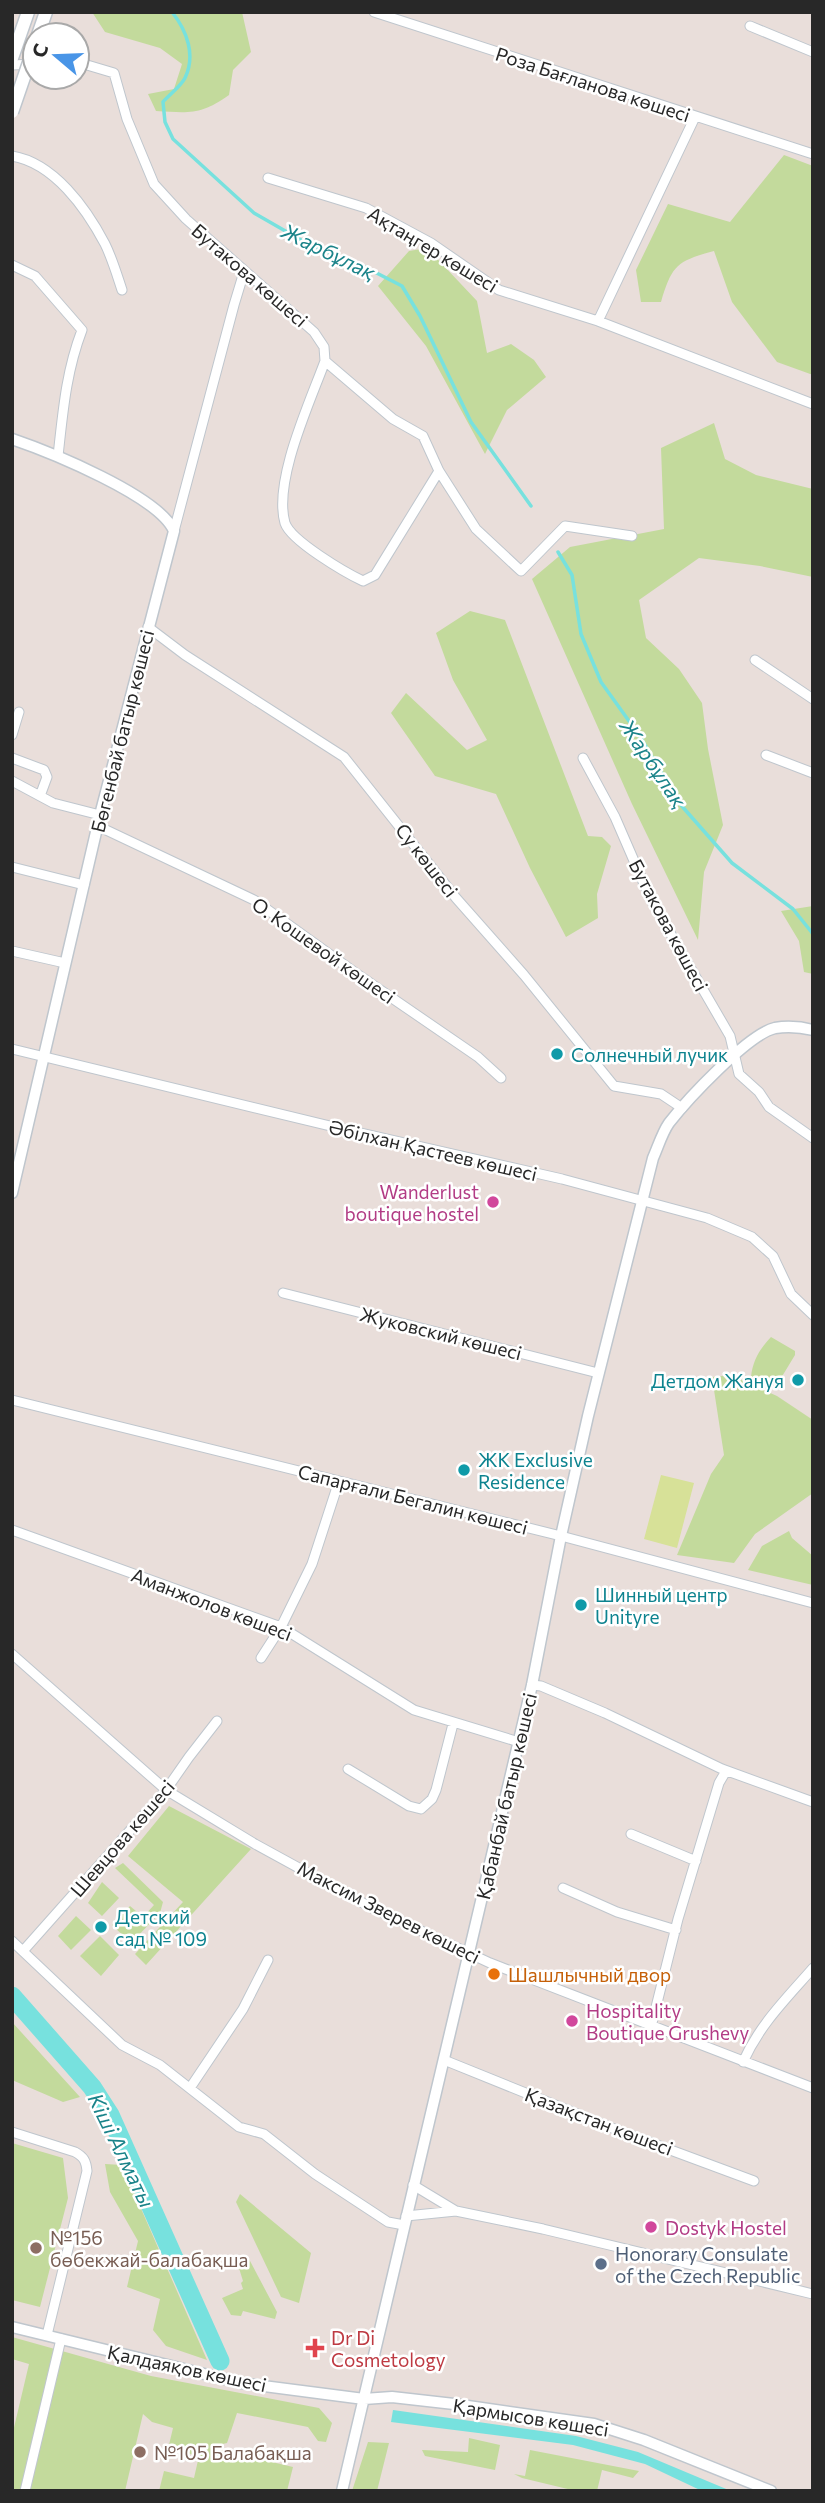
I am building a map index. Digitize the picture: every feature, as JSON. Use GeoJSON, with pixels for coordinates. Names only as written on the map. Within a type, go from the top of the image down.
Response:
{"type":"FeatureCollection","features":[{"type":"Feature","properties":{"kind":"main road"},"geometry":{"type":"LineString","coordinates":[[12,58],[28,12]]}},
{"type":"Feature","properties":{"kind":"main road"},"geometry":{"type":"LineString","coordinates":[[12,112],[21,86]]}},
{"type":"Feature","properties":{"kind":"street","name":"Роза Бағланова көшесі"},"geometry":{"type":"LineString","coordinates":[[374,12],[813,154]]}},
{"type":"Feature","properties":{"kind":"street"},"geometry":{"type":"LineString","coordinates":[[750,26],[813,52]]}},
{"type":"Feature","properties":{"kind":"street","name":"Бутакова көшесі"},"geometry":{"type":"LineString","coordinates":[[91,66],[114,73],[127,119],[154,184],[186,219],[314,332],[324,347],[325,361],[393,419],[423,436],[439,471],[476,529],[521,571],[565,526],[632,536]]}},
{"type":"Feature","properties":{"kind":"street"},"geometry":{"type":"LineString","coordinates":[[598,321],[695,117]]}},
{"type":"Feature","properties":{"kind":"street"},"geometry":{"type":"LineString","coordinates":[[12,156],[41,166],[73,196],[106,245],[122,290]]}},
{"type":"Feature","properties":{"kind":"street","name":"Ақтаңгер көшесі"},"geometry":{"type":"LineString","coordinates":[[268,178],[366,208],[431,243],[499,290],[598,321],[813,404]]}},
{"type":"Feature","properties":{"kind":"street"},"geometry":{"type":"LineString","coordinates":[[12,265],[35,276],[82,330],[69,372],[58,456]]}},
{"type":"Feature","properties":{"kind":"street","name":"Бөгенбай батыр көшесі"},"geometry":{"type":"LineString","coordinates":[[12,1193],[65,963],[148,627],[244,272]]}},
{"type":"Feature","properties":{"kind":"street"},"geometry":{"type":"LineString","coordinates":[[325,361],[299,430],[283,487],[286,525],[295,535],[338,569],[363,582],[374,575],[439,471]]}},
{"type":"Feature","properties":{"kind":"street"},"geometry":{"type":"LineString","coordinates":[[12,439],[78,464],[156,508],[170,520],[174,531]]}},
{"type":"Feature","properties":{"kind":"street","name":"Су көшесі"},"geometry":{"type":"LineString","coordinates":[[148,627],[185,655],[344,757],[456,898],[524,975],[614,1086],[662,1094],[682,1108]]}},
{"type":"Feature","properties":{"kind":"street"},"geometry":{"type":"LineString","coordinates":[[755,660],[813,699]]}},
{"type":"Feature","properties":{"kind":"street"},"geometry":{"type":"LineString","coordinates":[[12,735],[19,712]]}},
{"type":"Feature","properties":{"kind":"street"},"geometry":{"type":"LineString","coordinates":[[766,755],[813,773]]}},
{"type":"Feature","properties":{"kind":"street"},"geometry":{"type":"LineString","coordinates":[[12,758],[44,769],[47,777],[40,796]]}},
{"type":"Feature","properties":{"kind":"street","name":"Бутакова көшесі"},"geometry":{"type":"LineString","coordinates":[[583,758],[615,817],[651,900],[730,1036],[735,1055]]}},
{"type":"Feature","properties":{"kind":"street","name":"О. Кошевой көшесі"},"geometry":{"type":"LineString","coordinates":[[12,781],[54,803],[100,819],[104,829],[254,900],[478,1057],[501,1078]]}},
{"type":"Feature","properties":{"kind":"street"},"geometry":{"type":"LineString","coordinates":[[12,867],[84,885]]}},
{"type":"Feature","properties":{"kind":"street"},"geometry":{"type":"LineString","coordinates":[[12,951],[65,963]]}},
{"type":"Feature","properties":{"kind":"street","name":"Қабанбай батыр көшесі"},"geometry":{"type":"LineString","coordinates":[[342,2491],[413,2185],[471,1952],[532,1685],[561,1536],[598,1373],[653,1158],[667,1126],[682,1108],[753,1039],[774,1028],[799,1027],[813,1030]]}},
{"type":"Feature","properties":{"kind":"street","name":"Әбілхан Қастеев көшесі"},"geometry":{"type":"LineString","coordinates":[[12,1049],[643,1200],[707,1218],[752,1237],[773,1256],[791,1294],[813,1315]]}},
{"type":"Feature","properties":{"kind":"street"},"geometry":{"type":"LineString","coordinates":[[735,1055],[739,1074],[759,1092],[769,1107],[813,1138]]}},
{"type":"Feature","properties":{"kind":"street","name":"Жуковский көшесі"},"geometry":{"type":"LineString","coordinates":[[284,1293],[598,1373]]}},
{"type":"Feature","properties":{"kind":"street","name":"Сапарғали Бегалин көшесі"},"geometry":{"type":"LineString","coordinates":[[12,1400],[561,1536],[813,1603]]}},
{"type":"Feature","properties":{"kind":"street"},"geometry":{"type":"LineString","coordinates":[[261,1658],[281,1627],[312,1564],[339,1481]]}},
{"type":"Feature","properties":{"kind":"street","name":"Аманжолов көшесі"},"geometry":{"type":"LineString","coordinates":[[12,1530],[281,1627],[403,1704],[453,1724],[519,1742]]}},
{"type":"Feature","properties":{"kind":"street","name":"Максим Зверев көшесі"},"geometry":{"type":"LineString","coordinates":[[12,1654],[166,1790],[255,1844],[372,1908],[491,1963],[813,2088]]}},
{"type":"Feature","properties":{"kind":"street"},"geometry":{"type":"LineString","coordinates":[[532,1685],[541,1686],[605,1713],[726,1771],[813,1802]]}},
{"type":"Feature","properties":{"kind":"street","name":"Шевцова көшесі"},"geometry":{"type":"LineString","coordinates":[[23,1951],[166,1790],[217,1721]]}},
{"type":"Feature","properties":{"kind":"street"},"geometry":{"type":"LineString","coordinates":[[348,1769],[409,1806],[421,1809],[432,1799],[436,1790],[453,1724]]}},
{"type":"Feature","properties":{"kind":"street"},"geometry":{"type":"LineString","coordinates":[[652,2027],[676,1930],[719,1783],[726,1771]]}},
{"type":"Feature","properties":{"kind":"street"},"geometry":{"type":"LineString","coordinates":[[631,1834],[696,1861]]}},
{"type":"Feature","properties":{"kind":"street"},"geometry":{"type":"LineString","coordinates":[[563,1888],[617,1912],[676,1930]]}},
{"type":"Feature","properties":{"kind":"street"},"geometry":{"type":"LineString","coordinates":[[12,1941],[122,2045],[160,2065],[239,2127],[264,2134],[315,2174],[388,2222],[456,2211]]}},
{"type":"Feature","properties":{"kind":"street"},"geometry":{"type":"LineString","coordinates":[[190,2088],[243,2009],[268,1961]]}},
{"type":"Feature","properties":{"kind":"street"},"geometry":{"type":"LineString","coordinates":[[744,2062],[754,2038],[765,2022],[813,1968]]}},
{"type":"Feature","properties":{"kind":"street","name":"Қазақстан көшесі"},"geometry":{"type":"LineString","coordinates":[[444,2060],[622,2133],[754,2181]]}},
{"type":"Feature","properties":{"kind":"street"},"geometry":{"type":"LineString","coordinates":[[12,2132],[75,2152],[86,2162],[87,2171],[47,2335]]}},
{"type":"Feature","properties":{"kind":"street"},"geometry":{"type":"LineString","coordinates":[[413,2185],[456,2211],[543,2229],[813,2294]]}},
{"type":"Feature","properties":{"kind":"street","name":"Қалдаяқов көшесі"},"geometry":{"type":"LineString","coordinates":[[12,2327],[241,2383],[364,2399]]}},
{"type":"Feature","properties":{"kind":"street"},"geometry":{"type":"LineString","coordinates":[[25,2491],[61,2339]]}},
{"type":"Feature","properties":{"kind":"street","name":"Қармысов көшесі"},"geometry":{"type":"LineString","coordinates":[[364,2399],[392,2397],[594,2424],[644,2440],[771,2491]]}},
{"type":"Feature","properties":{"kind":"green space"},"geometry":{"type":"Polygon","coordinates":[[[92,12],[242,12],[251,52],[233,70],[229,95],[219,102],[195,111],[156,111],[148,94],[174,89],[182,64],[160,48],[105,32],[92,12]]]}},
{"type":"Feature","properties":{"kind":"green space"},"geometry":{"type":"Polygon","coordinates":[[[784,155],[813,166],[813,375],[777,362],[732,302],[714,251],[678,266],[669,280],[661,302],[641,302],[636,270],[668,204],[730,222],[784,155]]]}},
{"type":"Feature","properties":{"kind":"green space"},"geometry":{"type":"Polygon","coordinates":[[[427,248],[477,301],[487,353],[511,344],[534,360],[546,377],[507,410],[485,454],[426,346],[378,286],[409,251],[427,248]]]}},
{"type":"Feature","properties":{"kind":"green space"},"geometry":{"type":"Polygon","coordinates":[[[714,423],[725,459],[756,475],[813,489],[813,577],[760,566],[699,558],[639,600],[646,638],[679,669],[702,703],[723,825],[704,872],[698,940],[632,804],[532,579],[570,547],[664,529],[661,448],[714,423]]]}},
{"type":"Feature","properties":{"kind":"green space"},"geometry":{"type":"Polygon","coordinates":[[[470,611],[505,620],[588,836],[602,837],[611,846],[597,894],[598,918],[566,937],[496,794],[435,776],[391,713],[406,693],[467,750],[487,740],[453,680],[436,633],[470,611]]]}},
{"type":"Feature","properties":{"kind":"green space"},"geometry":{"type":"Polygon","coordinates":[[[813,906],[813,974],[804,972],[799,941],[781,911],[813,906]]]}},
{"type":"Feature","properties":{"kind":"green space"},"geometry":{"type":"Polygon","coordinates":[[[771,1337],[795,1351],[775,1388],[766,1387],[751,1377],[757,1356],[771,1337]]]}},
{"type":"Feature","properties":{"kind":"green space"},"geometry":{"type":"Polygon","coordinates":[[[731,1375],[777,1396],[813,1420],[813,1493],[755,1534],[734,1563],[677,1555],[711,1474],[724,1455],[712,1377],[731,1375]]]}},
{"type":"Feature","properties":{"kind":"green space"},"geometry":{"type":"Polygon","coordinates":[[[661,1475],[694,1483],[677,1548],[644,1539],[661,1475]]]}},
{"type":"Feature","properties":{"kind":"green space"},"geometry":{"type":"Polygon","coordinates":[[[789,1531],[792,1538],[813,1556],[813,1585],[748,1570],[762,1546],[789,1531]]]}},
{"type":"Feature","properties":{"kind":"green space"},"geometry":{"type":"Polygon","coordinates":[[[169,1806],[251,1849],[146,1965],[135,1954],[183,1902],[128,1856],[169,1806]]]}},
{"type":"Feature","properties":{"kind":"green space"},"geometry":{"type":"Polygon","coordinates":[[[123,1863],[163,1902],[160,1913],[131,1943],[112,1925],[130,1906],[143,1917],[154,1905],[115,1868],[123,1863]]]}},
{"type":"Feature","properties":{"kind":"green space"},"geometry":{"type":"Polygon","coordinates":[[[102,1882],[119,1898],[102,1916],[88,1903],[102,1882]]]}},
{"type":"Feature","properties":{"kind":"green space"},"geometry":{"type":"Polygon","coordinates":[[[76,1916],[91,1930],[71,1950],[58,1936],[76,1916]]]}},
{"type":"Feature","properties":{"kind":"green space"},"geometry":{"type":"Polygon","coordinates":[[[100,1936],[119,1955],[101,1976],[80,1956],[100,1936]]]}},
{"type":"Feature","properties":{"kind":"green space"},"geometry":{"type":"Polygon","coordinates":[[[12,2022],[80,2097],[63,2102],[12,2080],[12,2022]]]}},
{"type":"Feature","properties":{"kind":"green space","name":"№156 бөбекжай-балабақша"},"geometry":{"type":"Polygon","coordinates":[[[12,2143],[63,2158],[68,2198],[40,2307],[12,2300],[12,2143]]]}},
{"type":"Feature","properties":{"kind":"green space"},"geometry":{"type":"Polygon","coordinates":[[[105,2164],[122,2165],[207,2360],[166,2346],[153,2330],[160,2299],[127,2287],[138,2241],[110,2192],[105,2164]]]}},
{"type":"Feature","properties":{"kind":"green space"},"geometry":{"type":"Polygon","coordinates":[[[240,2194],[311,2253],[299,2303],[281,2297],[236,2202],[240,2194]]]}},
{"type":"Feature","properties":{"kind":"green space"},"geometry":{"type":"Polygon","coordinates":[[[249,2259],[277,2312],[275,2319],[243,2311],[241,2316],[231,2315],[222,2298],[243,2289],[238,2265],[249,2259]]]}},
{"type":"Feature","properties":{"kind":"green space"},"geometry":{"type":"Polygon","coordinates":[[[12,2337],[151,2376],[319,2408],[332,2423],[326,2442],[318,2441],[308,2427],[237,2413],[227,2443],[209,2447],[293,2467],[287,2491],[159,2491],[164,2471],[194,2478],[199,2456],[168,2449],[173,2428],[152,2422],[143,2414],[125,2491],[12,2491],[12,2436],[29,2364],[12,2359],[12,2337]]]}},
{"type":"Feature","properties":{"kind":"green space"},"geometry":{"type":"Polygon","coordinates":[[[469,2438],[500,2445],[495,2470],[425,2456],[422,2450],[468,2452],[469,2438]]]}},
{"type":"Feature","properties":{"kind":"green space"},"geometry":{"type":"Polygon","coordinates":[[[368,2442],[389,2443],[377,2491],[352,2491],[368,2442]]]}},
{"type":"Feature","properties":{"kind":"green space"},"geometry":{"type":"Polygon","coordinates":[[[530,2450],[639,2471],[633,2478],[602,2470],[597,2491],[576,2491],[514,2474],[525,2476],[530,2450]]]}},
{"type":"Feature","properties":{"kind":"water"},"geometry":{"type":"Polygon","coordinates":[[[393,2410],[576,2436],[638,2452],[731,2491],[702,2491],[645,2464],[573,2445],[391,2422],[393,2410]]]}},
{"type":"Feature","properties":{"kind":"waterway","name":"Жарбұлақ"},"geometry":{"type":"LineString","coordinates":[[172,12],[186,35],[190,52],[185,78],[163,102],[165,122],[173,139],[254,213],[308,244],[361,265],[402,286],[420,316],[471,422],[531,506]]}},
{"type":"Feature","properties":{"kind":"waterway","name":"Жарбұлақ"},"geometry":{"type":"LineString","coordinates":[[558,552],[572,575],[581,634],[601,682],[639,735],[680,804],[732,863],[793,909],[813,934]]}},
{"type":"Feature","properties":{"kind":"waterway","name":"Кіші Алматы"},"geometry":{"type":"LineString","coordinates":[[12,1996],[92,2087],[110,2115],[220,2361]]}},
{"type":"Feature","properties":{"kind":"place","name":"Солнечный лучик"},"geometry":{"type":"Point","coordinates":[557,1054]}},
{"type":"Feature","properties":{"kind":"place","name":"Wanderlust boutique hostel"},"geometry":{"type":"Point","coordinates":[493,1202]}},
{"type":"Feature","properties":{"kind":"place","name":"Детдом Жануя"},"geometry":{"type":"Point","coordinates":[798,1380]}},
{"type":"Feature","properties":{"kind":"place","name":"ЖК Exclusive Residence"},"geometry":{"type":"Point","coordinates":[464,1470]}},
{"type":"Feature","properties":{"kind":"place","name":"Шинный центр Unityre"},"geometry":{"type":"Point","coordinates":[581,1605]}},
{"type":"Feature","properties":{"kind":"place","name":"Детский сад № 109"},"geometry":{"type":"Point","coordinates":[101,1927]}},
{"type":"Feature","properties":{"kind":"place","name":"Шашлычный двор"},"geometry":{"type":"Point","coordinates":[494,1974]}},
{"type":"Feature","properties":{"kind":"place","name":"Hospitality Boutique Grushevy"},"geometry":{"type":"Point","coordinates":[572,2021]}},
{"type":"Feature","properties":{"kind":"place","name":"Dostyk Hostel"},"geometry":{"type":"Point","coordinates":[651,2227]}},
{"type":"Feature","properties":{"kind":"place","name":"№156 бөбекжай-балабақша"},"geometry":{"type":"Point","coordinates":[36,2248]}},
{"type":"Feature","properties":{"kind":"place","name":"Honorary Consulate of the Czech Republic"},"geometry":{"type":"Point","coordinates":[601,2264]}},
{"type":"Feature","properties":{"kind":"place","name":"Dr Di Cosmetology"},"geometry":{"type":"Point","coordinates":[315,2348]}},
{"type":"Feature","properties":{"kind":"place","name":"№105 Балабақша"},"geometry":{"type":"Point","coordinates":[140,2452]}}]}
